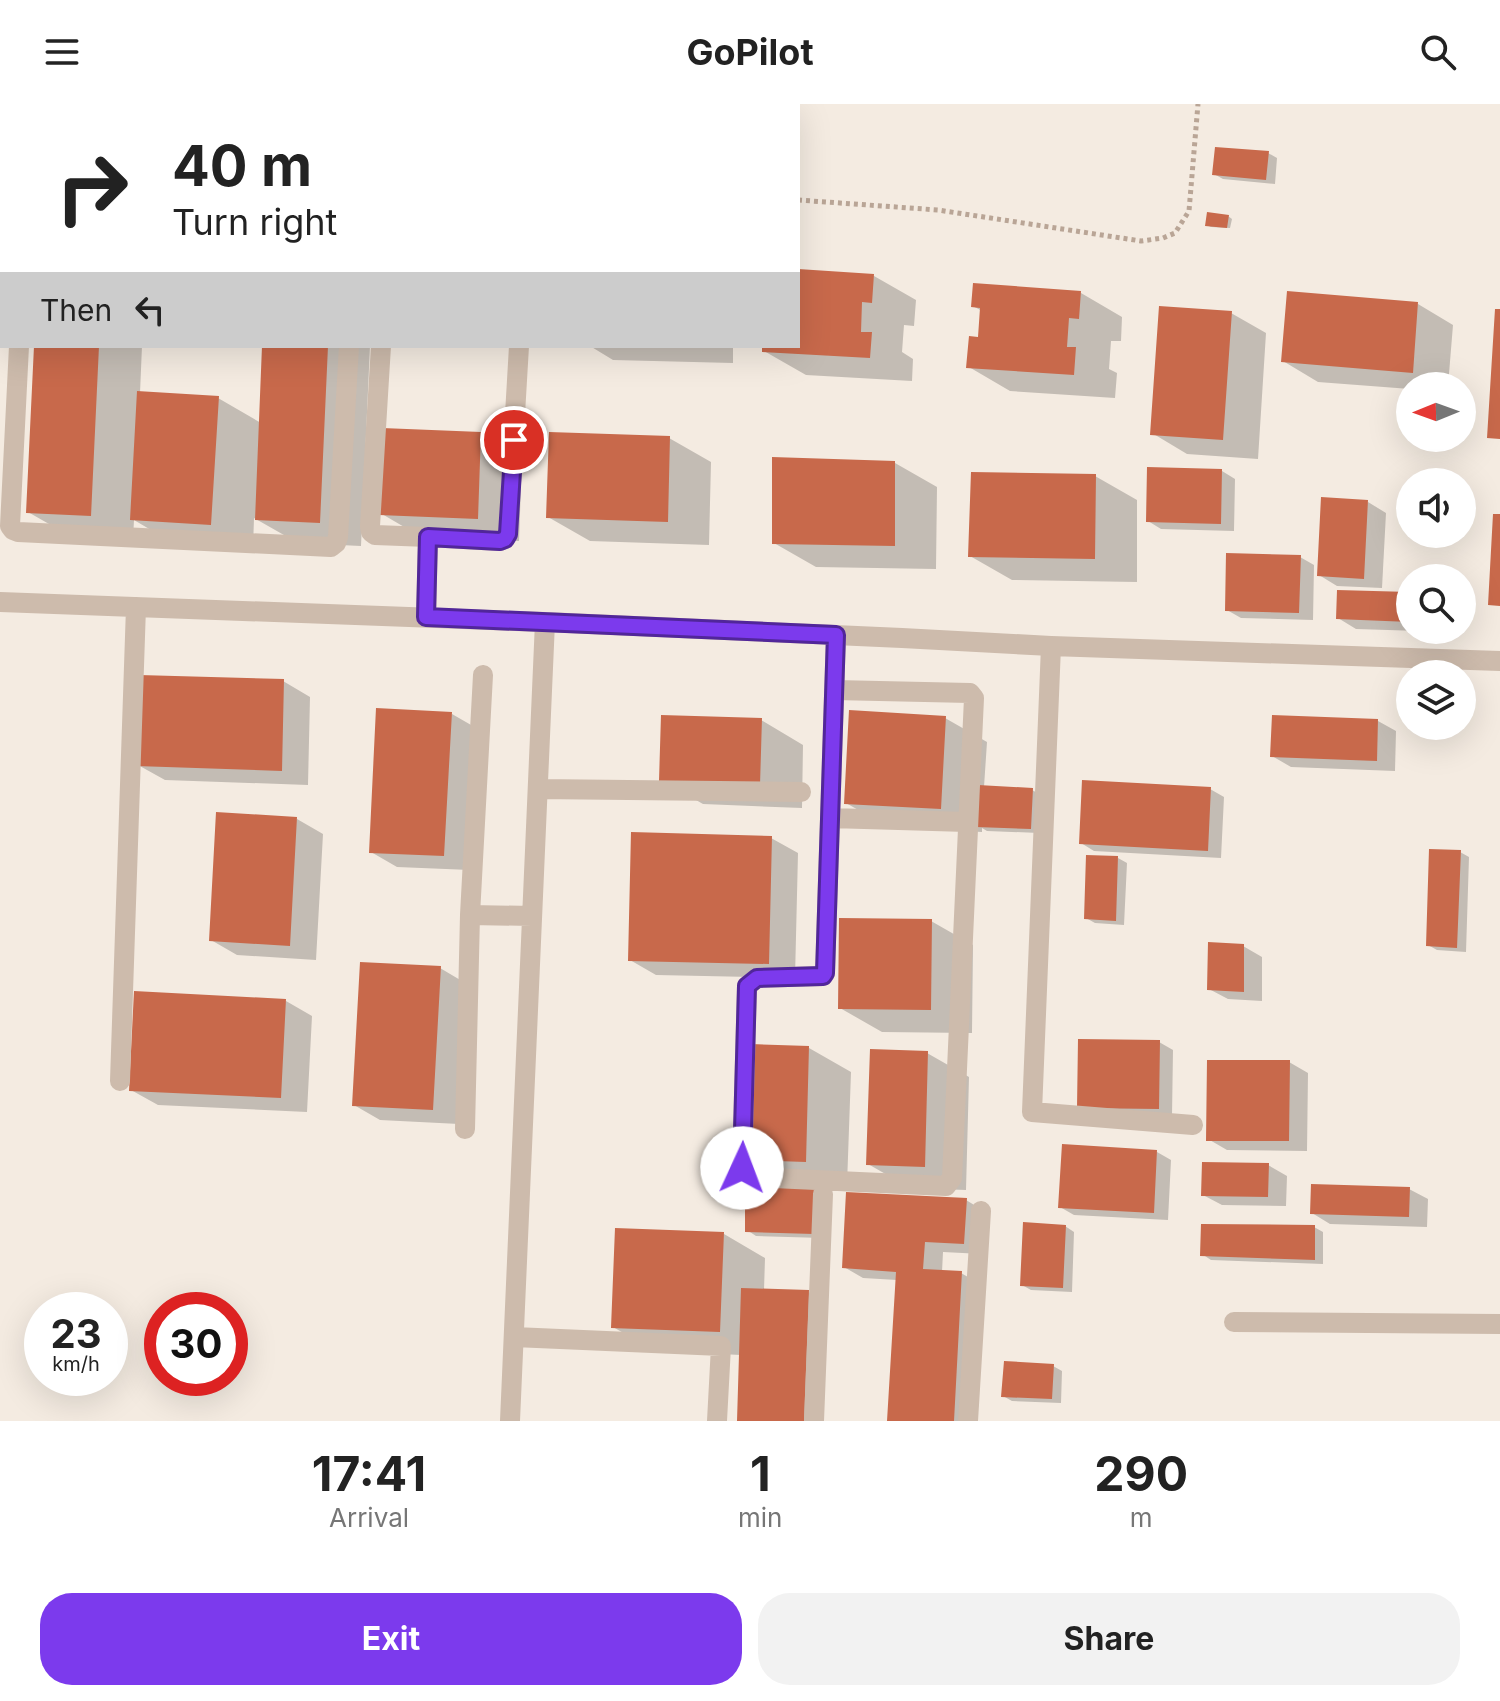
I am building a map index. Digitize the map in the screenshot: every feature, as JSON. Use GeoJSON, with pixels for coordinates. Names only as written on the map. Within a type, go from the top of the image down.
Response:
{"type":"FeatureCollection","features":[{"type":"Feature","properties":{"kind":"street"},"geometry":{"type":"LineString","coordinates":[[19,348],[10,526],[13,530],[331,547],[338,537],[349,348]]}},
{"type":"Feature","properties":{"kind":"street"},"geometry":{"type":"LineString","coordinates":[[381,348],[371,532],[375,535],[500,541],[508,534],[519,348]]}},
{"type":"Feature","properties":{"kind":"street"},"geometry":{"type":"LineString","coordinates":[[426,617],[428,537]]}},
{"type":"Feature","properties":{"kind":"street"},"geometry":{"type":"LineString","coordinates":[[0,602],[426,617],[1051,646],[1500,661]]}},
{"type":"Feature","properties":{"kind":"street"},"geometry":{"type":"LineString","coordinates":[[120,1081],[136,607]]}},
{"type":"Feature","properties":{"kind":"street"},"geometry":{"type":"LineString","coordinates":[[510,1421],[545,622]]}},
{"type":"Feature","properties":{"kind":"street"},"geometry":{"type":"LineString","coordinates":[[834,690],[970,693],[974,698],[952,1178],[946,1186],[749,1177],[742,1168],[747,986],[757,978],[823,976],[825,973],[834,690],[836,635]]}},
{"type":"Feature","properties":{"kind":"street"},"geometry":{"type":"LineString","coordinates":[[1051,646],[1032,1112],[1193,1125]]}},
{"type":"Feature","properties":{"kind":"street"},"geometry":{"type":"LineString","coordinates":[[465,1129],[470,915],[483,675]]}},
{"type":"Feature","properties":{"kind":"street"},"geometry":{"type":"LineString","coordinates":[[538,789],[801,792]]}},
{"type":"Feature","properties":{"kind":"street"},"geometry":{"type":"LineString","coordinates":[[830,818],[967,822]]}},
{"type":"Feature","properties":{"kind":"street"},"geometry":{"type":"LineString","coordinates":[[470,915],[532,916]]}},
{"type":"Feature","properties":{"kind":"street"},"geometry":{"type":"LineString","coordinates":[[814,1421],[823,1194]]}},
{"type":"Feature","properties":{"kind":"street"},"geometry":{"type":"LineString","coordinates":[[968,1421],[981,1211]]}},
{"type":"Feature","properties":{"kind":"street"},"geometry":{"type":"LineString","coordinates":[[1234,1322],[1500,1324]]}},
{"type":"Feature","properties":{"kind":"street"},"geometry":{"type":"LineString","coordinates":[[514,1337],[721,1346],[717,1421]]}},
{"type":"Feature","properties":{"kind":"path"},"geometry":{"type":"LineString","coordinates":[[800,200],[938,210],[1141,241],[1163,238],[1175,233],[1189,211],[1198,104]]}},
{"type":"Feature","properties":{"kind":"building"},"geometry":{"type":"Polygon","coordinates":[[[1215,147],[1269,151],[1266,180],[1212,175],[1215,147]]]}},
{"type":"Feature","properties":{"kind":"building"},"geometry":{"type":"Polygon","coordinates":[[[1207,212],[1229,215],[1227,228],[1205,226],[1207,212]]]}},
{"type":"Feature","properties":{"kind":"building"},"geometry":{"type":"Polygon","coordinates":[[[800,269],[874,274],[872,303],[862,302],[861,332],[872,332],[870,358],[762,352],[762,348],[800,348],[800,269]]]}},
{"type":"Feature","properties":{"kind":"building"},"geometry":{"type":"Polygon","coordinates":[[[973,283],[1081,291],[1079,319],[1069,318],[1067,347],[1076,347],[1074,375],[966,368],[969,336],[978,337],[980,308],[971,307],[973,283]]]}},
{"type":"Feature","properties":{"kind":"building"},"geometry":{"type":"Polygon","coordinates":[[[1287,291],[1418,302],[1413,372],[1281,362],[1287,291]]]}},
{"type":"Feature","properties":{"kind":"building"},"geometry":{"type":"Polygon","coordinates":[[[1159,306],[1232,311],[1223,440],[1150,435],[1159,306]]]}},
{"type":"Feature","properties":{"kind":"building"},"geometry":{"type":"Polygon","coordinates":[[[1495,309],[1500,309],[1500,439],[1487,438],[1495,309]]]}},
{"type":"Feature","properties":{"kind":"building"},"geometry":{"type":"Polygon","coordinates":[[[34,348],[99,348],[91,516],[26,513],[34,348]]]}},
{"type":"Feature","properties":{"kind":"building"},"geometry":{"type":"Polygon","coordinates":[[[262,348],[328,348],[320,523],[255,520],[262,348]]]}},
{"type":"Feature","properties":{"kind":"building"},"geometry":{"type":"Polygon","coordinates":[[[137,391],[219,396],[211,525],[130,520],[137,391]]]}},
{"type":"Feature","properties":{"kind":"building"},"geometry":{"type":"Polygon","coordinates":[[[382,428],[481,432],[478,519],[379,515],[382,428]]]}},
{"type":"Feature","properties":{"kind":"building"},"geometry":{"type":"Polygon","coordinates":[[[549,432],[670,436],[668,522],[546,518],[549,432]]]}},
{"type":"Feature","properties":{"kind":"building"},"geometry":{"type":"Polygon","coordinates":[[[772,457],[895,461],[895,546],[772,544],[772,457]]]}},
{"type":"Feature","properties":{"kind":"building"},"geometry":{"type":"Polygon","coordinates":[[[1147,467],[1222,469],[1221,524],[1146,522],[1147,467]]]}},
{"type":"Feature","properties":{"kind":"building"},"geometry":{"type":"Polygon","coordinates":[[[971,472],[1096,474],[1095,559],[968,557],[971,472]]]}},
{"type":"Feature","properties":{"kind":"building"},"geometry":{"type":"Polygon","coordinates":[[[1321,497],[1368,500],[1364,579],[1317,576],[1321,497]]]}},
{"type":"Feature","properties":{"kind":"building"},"geometry":{"type":"Polygon","coordinates":[[[1493,514],[1500,514],[1500,606],[1488,605],[1493,514]]]}},
{"type":"Feature","properties":{"kind":"building"},"geometry":{"type":"Polygon","coordinates":[[[1226,553],[1301,555],[1299,613],[1225,611],[1226,553]]]}},
{"type":"Feature","properties":{"kind":"building"},"geometry":{"type":"Polygon","coordinates":[[[1337,590],[1396,592],[1396,621],[1336,619],[1337,590]]]}},
{"type":"Feature","properties":{"kind":"building"},"geometry":{"type":"Polygon","coordinates":[[[139,675],[284,679],[282,771],[136,766],[139,675]]]}},
{"type":"Feature","properties":{"kind":"building"},"geometry":{"type":"Polygon","coordinates":[[[376,708],[452,712],[444,856],[369,853],[376,708]]]}},
{"type":"Feature","properties":{"kind":"building"},"geometry":{"type":"Polygon","coordinates":[[[849,710],[946,716],[941,809],[844,804],[849,710]]]}},
{"type":"Feature","properties":{"kind":"building"},"geometry":{"type":"Polygon","coordinates":[[[661,715],[762,718],[760,785],[659,781],[661,715]]]}},
{"type":"Feature","properties":{"kind":"building"},"geometry":{"type":"Polygon","coordinates":[[[1272,715],[1378,719],[1377,761],[1270,757],[1272,715]]]}},
{"type":"Feature","properties":{"kind":"building"},"geometry":{"type":"Polygon","coordinates":[[[1082,780],[1211,787],[1208,851],[1079,844],[1082,780]]]}},
{"type":"Feature","properties":{"kind":"building"},"geometry":{"type":"Polygon","coordinates":[[[978,785],[1033,788],[1031,829],[976,827],[978,785]]]}},
{"type":"Feature","properties":{"kind":"building"},"geometry":{"type":"Polygon","coordinates":[[[216,812],[297,817],[290,946],[209,941],[216,812]]]}},
{"type":"Feature","properties":{"kind":"building"},"geometry":{"type":"Polygon","coordinates":[[[631,832],[772,836],[769,964],[628,961],[631,832]]]}},
{"type":"Feature","properties":{"kind":"building"},"geometry":{"type":"Polygon","coordinates":[[[1429,849],[1461,850],[1457,948],[1426,946],[1429,849]]]}},
{"type":"Feature","properties":{"kind":"building"},"geometry":{"type":"Polygon","coordinates":[[[1086,855],[1118,856],[1116,921],[1084,919],[1086,855]]]}},
{"type":"Feature","properties":{"kind":"building"},"geometry":{"type":"Polygon","coordinates":[[[839,918],[932,919],[931,1010],[838,1009],[839,918]]]}},
{"type":"Feature","properties":{"kind":"building"},"geometry":{"type":"Polygon","coordinates":[[[1208,942],[1244,944],[1244,992],[1207,990],[1208,942]]]}},
{"type":"Feature","properties":{"kind":"building"},"geometry":{"type":"Polygon","coordinates":[[[360,962],[441,966],[433,1110],[352,1106],[360,962]]]}},
{"type":"Feature","properties":{"kind":"building"},"geometry":{"type":"Polygon","coordinates":[[[134,991],[286,999],[281,1098],[129,1091],[134,991]]]}},
{"type":"Feature","properties":{"kind":"building"},"geometry":{"type":"Polygon","coordinates":[[[1078,1039],[1160,1040],[1159,1109],[1077,1108],[1078,1039]]]}},
{"type":"Feature","properties":{"kind":"building"},"geometry":{"type":"Polygon","coordinates":[[[751,1044],[809,1046],[806,1162],[748,1160],[751,1044]]]}},
{"type":"Feature","properties":{"kind":"building"},"geometry":{"type":"Polygon","coordinates":[[[870,1049],[928,1051],[925,1167],[866,1165],[870,1049]]]}},
{"type":"Feature","properties":{"kind":"building"},"geometry":{"type":"Polygon","coordinates":[[[1207,1060],[1290,1060],[1289,1141],[1206,1141],[1207,1060]]]}},
{"type":"Feature","properties":{"kind":"building"},"geometry":{"type":"Polygon","coordinates":[[[1062,1144],[1157,1150],[1154,1213],[1058,1208],[1062,1144]]]}},
{"type":"Feature","properties":{"kind":"building"},"geometry":{"type":"Polygon","coordinates":[[[1202,1162],[1269,1163],[1268,1197],[1201,1196],[1202,1162]]]}},
{"type":"Feature","properties":{"kind":"building"},"geometry":{"type":"Polygon","coordinates":[[[745,1183],[817,1186],[814,1234],[745,1232],[745,1183]]]}},
{"type":"Feature","properties":{"kind":"building"},"geometry":{"type":"Polygon","coordinates":[[[1311,1184],[1410,1187],[1409,1217],[1310,1214],[1311,1184]]]}},
{"type":"Feature","properties":{"kind":"building"},"geometry":{"type":"Polygon","coordinates":[[[846,1192],[967,1198],[964,1244],[925,1242],[923,1269],[962,1271],[954,1421],[887,1421],[896,1272],[842,1268],[846,1192]]]}},
{"type":"Feature","properties":{"kind":"building"},"geometry":{"type":"Polygon","coordinates":[[[1023,1222],[1066,1225],[1063,1288],[1020,1286],[1023,1222]]]}},
{"type":"Feature","properties":{"kind":"building"},"geometry":{"type":"Polygon","coordinates":[[[1201,1224],[1315,1225],[1315,1260],[1200,1256],[1201,1224]]]}},
{"type":"Feature","properties":{"kind":"building"},"geometry":{"type":"Polygon","coordinates":[[[615,1228],[724,1232],[720,1332],[611,1328],[615,1228]]]}},
{"type":"Feature","properties":{"kind":"building"},"geometry":{"type":"Polygon","coordinates":[[[741,1288],[809,1290],[804,1421],[737,1421],[741,1288]]]}},
{"type":"Feature","properties":{"kind":"building"},"geometry":{"type":"Polygon","coordinates":[[[1004,1361],[1054,1364],[1052,1399],[1001,1397],[1004,1361]]]}},
{"type":"Feature","properties":{"kind":"route"},"geometry":{"type":"LineString","coordinates":[[514,440],[508,534],[500,541],[428,537],[426,617],[836,635],[825,973],[823,976],[757,978],[747,986],[742,1168]]}}]}
